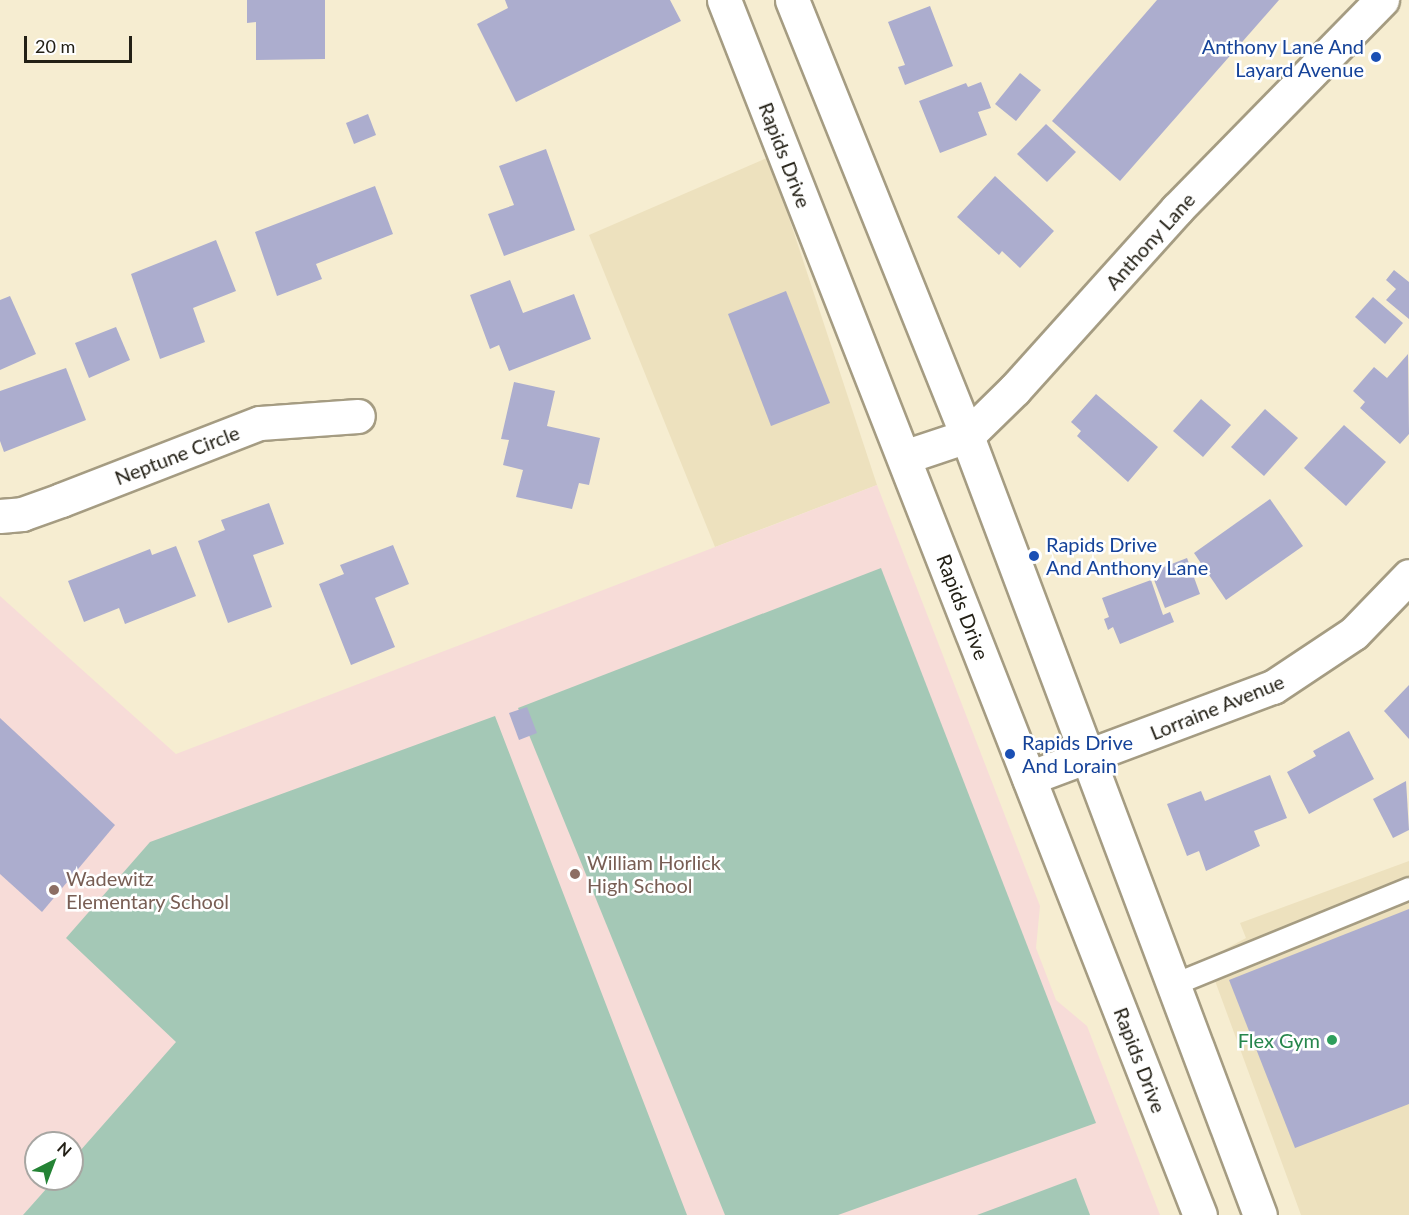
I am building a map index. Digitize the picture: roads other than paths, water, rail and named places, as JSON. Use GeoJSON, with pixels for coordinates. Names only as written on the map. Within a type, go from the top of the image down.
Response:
{"type":"FeatureCollection","features":[{"type":"Feature","properties":{"kind":"street","name":"Rapids Drive"},"geometry":{"type":"LineString","coordinates":[[724,0],[1200,1215]]}},
{"type":"Feature","properties":{"kind":"street"},"geometry":{"type":"LineString","coordinates":[[792,0],[967,436],[1260,1215]]}},
{"type":"Feature","properties":{"kind":"street","name":"Anthony Lane"},"geometry":{"type":"LineString","coordinates":[[904,457],[967,436],[1015,389],[1177,209],[1382,0]]}},
{"type":"Feature","properties":{"kind":"street","name":"Neptune Circle"},"geometry":{"type":"LineString","coordinates":[[0,516],[22,514],[260,423],[358,416]]}},
{"type":"Feature","properties":{"kind":"street","name":"Lorraine Avenue"},"geometry":{"type":"LineString","coordinates":[[1029,778],[1273,687],[1302,672],[1354,633],[1409,576]]}},
{"type":"Feature","properties":{"kind":"lane"},"geometry":{"type":"LineString","coordinates":[[1174,984],[1409,888]]}},
{"type":"Feature","properties":{"kind":"place","name":"Anthony Lane And Layard Avenue"},"geometry":{"type":"Point","coordinates":[1376,57]}},
{"type":"Feature","properties":{"kind":"place","name":"Rapids Drive And Anthony Lane"},"geometry":{"type":"Point","coordinates":[1034,556]}},
{"type":"Feature","properties":{"kind":"place","name":"Rapids Drive And Lorain"},"geometry":{"type":"Point","coordinates":[1010,754]}},
{"type":"Feature","properties":{"kind":"place","name":"William Horlick High School"},"geometry":{"type":"Point","coordinates":[575,874]}},
{"type":"Feature","properties":{"kind":"place","name":"Wadewitz Elementary School"},"geometry":{"type":"Point","coordinates":[54,890]}},
{"type":"Feature","properties":{"kind":"place","name":"Flex Gym"},"geometry":{"type":"Point","coordinates":[1332,1040]}}]}
